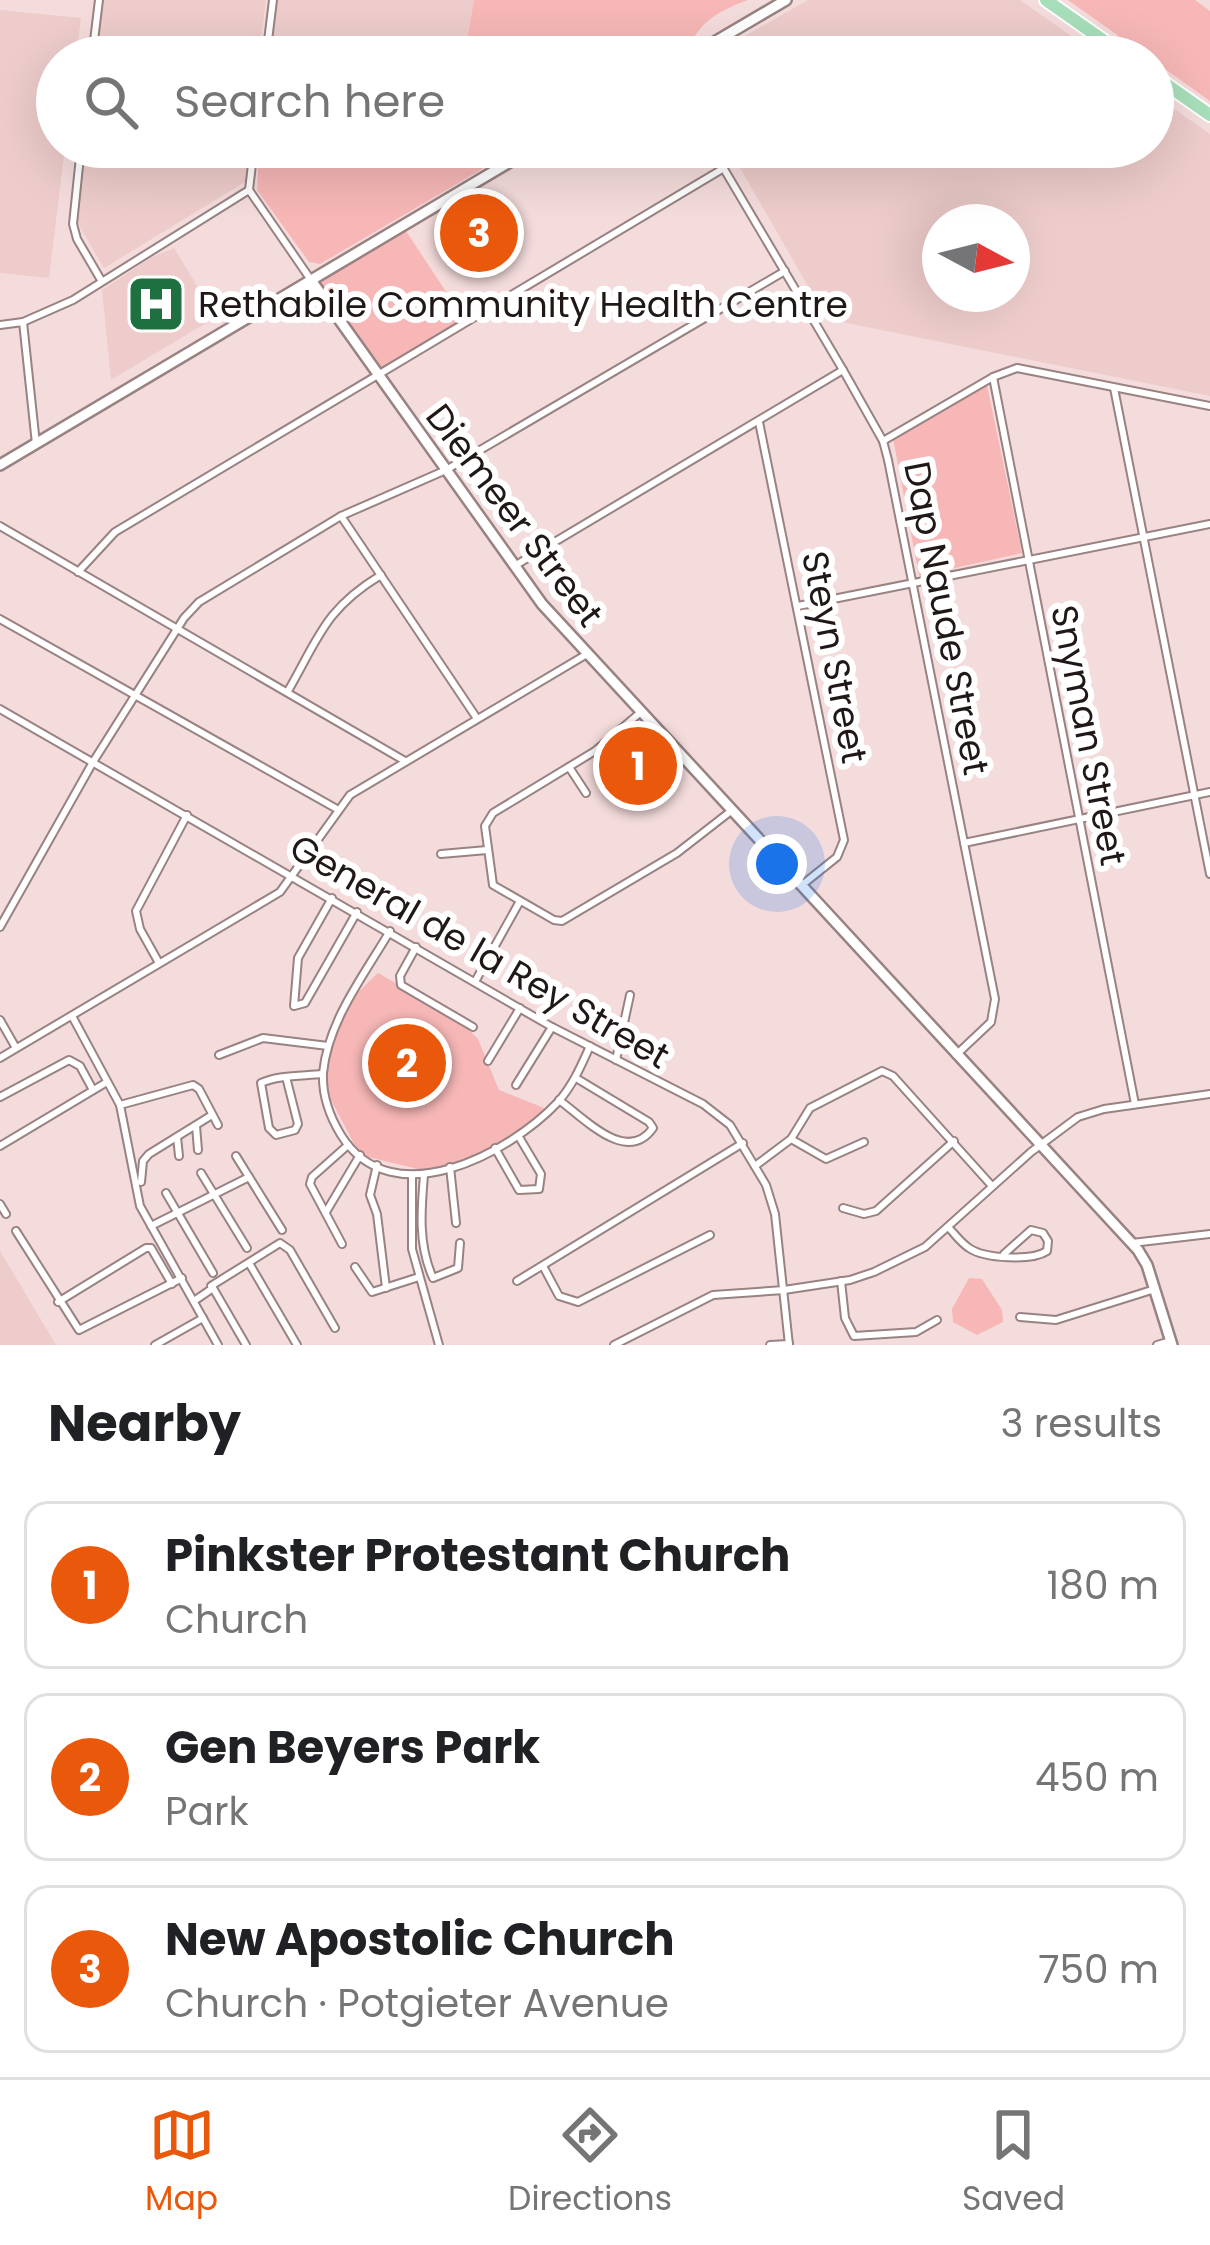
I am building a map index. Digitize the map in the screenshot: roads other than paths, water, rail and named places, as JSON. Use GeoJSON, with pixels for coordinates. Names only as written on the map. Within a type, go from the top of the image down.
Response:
{"type":"FeatureCollection","features":[{"type":"Feature","properties":{"kind":"main road"},"geometry":{"type":"LineString","coordinates":[[1046,0],[1097,36]]}},
{"type":"Feature","properties":{"kind":"main road"},"geometry":{"type":"LineString","coordinates":[[1174,90],[1210,115]]}},
{"type":"Feature","properties":{"kind":"street"},"geometry":{"type":"LineString","coordinates":[[95,36],[99,0]]}},
{"type":"Feature","properties":{"kind":"street"},"geometry":{"type":"LineString","coordinates":[[269,36],[273,0]]}},
{"type":"Feature","properties":{"kind":"street"},"geometry":{"type":"LineString","coordinates":[[725,36],[786,0]]}},
{"type":"Feature","properties":{"kind":"street"},"geometry":{"type":"LineString","coordinates":[[79,168],[74,226],[102,281]]}},
{"type":"Feature","properties":{"kind":"street"},"geometry":{"type":"LineString","coordinates":[[0,325],[22,322],[73,300],[249,190],[252,168]]}},
{"type":"Feature","properties":{"kind":"street"},"geometry":{"type":"LineString","coordinates":[[0,465],[500,168]]}},
{"type":"Feature","properties":{"kind":"street"},"geometry":{"type":"LineString","coordinates":[[78,572],[115,532],[724,168]]}},
{"type":"Feature","properties":{"kind":"street","name":"Dap Naude Street"},"geometry":{"type":"LineString","coordinates":[[724,168],[883,441],[995,1007],[991,1022],[956,1054]]}},
{"type":"Feature","properties":{"kind":"street","name":"Diemeer Street"},"geometry":{"type":"LineString","coordinates":[[249,190],[536,597],[802,885],[836,929],[1132,1243],[1143,1257],[1171,1343]]}},
{"type":"Feature","properties":{"kind":"street"},"geometry":{"type":"LineString","coordinates":[[0,927],[93,762],[176,630],[208,595],[341,516],[446,470],[785,271]]}},
{"type":"Feature","properties":{"kind":"street"},"geometry":{"type":"LineString","coordinates":[[22,322],[36,444]]}},
{"type":"Feature","properties":{"kind":"street"},"geometry":{"type":"LineString","coordinates":[[883,441],[993,376],[1023,368],[1210,406]]}},
{"type":"Feature","properties":{"kind":"street"},"geometry":{"type":"LineString","coordinates":[[515,565],[843,370]]}},
{"type":"Feature","properties":{"kind":"street","name":"Snyman Street"},"geometry":{"type":"LineString","coordinates":[[993,376],[1135,1104]]}},
{"type":"Feature","properties":{"kind":"street"},"geometry":{"type":"LineString","coordinates":[[1114,388],[1210,874]]}},
{"type":"Feature","properties":{"kind":"street","name":"Steyn Street"},"geometry":{"type":"LineString","coordinates":[[759,422],[844,840],[837,857],[802,885]]}},
{"type":"Feature","properties":{"kind":"street"},"geometry":{"type":"LineString","coordinates":[[341,516],[477,718]]}},
{"type":"Feature","properties":{"kind":"street"},"geometry":{"type":"LineString","coordinates":[[798,606],[1210,524]]}},
{"type":"Feature","properties":{"kind":"street"},"geometry":{"type":"LineString","coordinates":[[0,526],[405,761]]}},
{"type":"Feature","properties":{"kind":"street"},"geometry":{"type":"LineString","coordinates":[[287,692],[332,612],[381,575]]}},
{"type":"Feature","properties":{"kind":"street"},"geometry":{"type":"LineString","coordinates":[[0,619],[337,809]]}},
{"type":"Feature","properties":{"kind":"street"},"geometry":{"type":"LineString","coordinates":[[0,1058],[275,895],[337,809],[356,791],[587,654]]}},
{"type":"Feature","properties":{"kind":"street","name":"General de la Rey Street"},"geometry":{"type":"LineString","coordinates":[[1,712],[552,1027],[704,1104],[730,1125],[743,1144],[776,1214],[789,1344]]}},
{"type":"Feature","properties":{"kind":"street"},"geometry":{"type":"LineString","coordinates":[[641,712],[595,752],[493,813],[485,826],[493,885],[554,920],[566,919],[676,853],[732,810]]}},
{"type":"Feature","properties":{"kind":"street"},"geometry":{"type":"LineString","coordinates":[[569,767],[586,794]]}},
{"type":"Feature","properties":{"kind":"street"},"geometry":{"type":"LineString","coordinates":[[964,843],[1210,792]]}},
{"type":"Feature","properties":{"kind":"street"},"geometry":{"type":"LineString","coordinates":[[159,963],[140,929],[136,911],[187,815]]}},
{"type":"Feature","properties":{"kind":"street"},"geometry":{"type":"LineString","coordinates":[[441,854],[487,850]]}},
{"type":"Feature","properties":{"kind":"street"},"geometry":{"type":"LineString","coordinates":[[332,898],[295,965],[294,1006],[305,1003],[357,912]]}},
{"type":"Feature","properties":{"kind":"street"},"geometry":{"type":"LineString","coordinates":[[476,980],[520,901]]}},
{"type":"Feature","properties":{"kind":"street"},"geometry":{"type":"LineString","coordinates":[[390,931],[334,1027],[323,1074],[330,1113],[348,1145],[377,1165],[424,1175],[518,1136],[559,1100],[576,1078],[590,1046]]}},
{"type":"Feature","properties":{"kind":"street"},"geometry":{"type":"LineString","coordinates":[[416,947],[400,985],[473,1028]]}},
{"type":"Feature","properties":{"kind":"street"},"geometry":{"type":"LineString","coordinates":[[616,1060],[630,995]]}},
{"type":"Feature","properties":{"kind":"street"},"geometry":{"type":"LineString","coordinates":[[488,1061],[521,1007]]}},
{"type":"Feature","properties":{"kind":"street"},"geometry":{"type":"LineString","coordinates":[[72,1016],[120,1105],[138,1202],[218,1345]]}},
{"type":"Feature","properties":{"kind":"street"},"geometry":{"type":"LineString","coordinates":[[0,1020],[16,1048]]}},
{"type":"Feature","properties":{"kind":"street"},"geometry":{"type":"LineString","coordinates":[[516,1085],[552,1027]]}},
{"type":"Feature","properties":{"kind":"street"},"geometry":{"type":"LineString","coordinates":[[219,1055],[263,1038],[328,1046]]}},
{"type":"Feature","properties":{"kind":"street"},"geometry":{"type":"LineString","coordinates":[[0,1097],[69,1060],[80,1066],[93,1090]]}},
{"type":"Feature","properties":{"kind":"street"},"geometry":{"type":"LineString","coordinates":[[755,1166],[791,1139],[810,1108],[881,1071],[893,1076],[992,1186]]}},
{"type":"Feature","properties":{"kind":"street"},"geometry":{"type":"LineString","coordinates":[[286,1077],[298,1124],[296,1130],[276,1136],[269,1128],[260,1084],[265,1080],[286,1077],[323,1074]]}},
{"type":"Feature","properties":{"kind":"street"},"geometry":{"type":"LineString","coordinates":[[559,1100],[619,1142],[638,1143],[652,1129],[649,1122],[576,1078]]}},
{"type":"Feature","properties":{"kind":"street"},"geometry":{"type":"LineString","coordinates":[[0,1146],[107,1082]]}},
{"type":"Feature","properties":{"kind":"street"},"geometry":{"type":"LineString","coordinates":[[120,1105],[193,1085],[218,1125]]}},
{"type":"Feature","properties":{"kind":"street"},"geometry":{"type":"LineString","coordinates":[[614,1345],[712,1295],[784,1290],[861,1277],[917,1252],[1040,1144],[1085,1114],[1210,1094]]}},
{"type":"Feature","properties":{"kind":"street"},"geometry":{"type":"LineString","coordinates":[[142,1183],[143,1161],[212,1115]]}},
{"type":"Feature","properties":{"kind":"street"},"geometry":{"type":"LineString","coordinates":[[196,1126],[198,1150]]}},
{"type":"Feature","properties":{"kind":"street"},"geometry":{"type":"LineString","coordinates":[[495,1148],[519,1189],[539,1189],[542,1174],[518,1136]]}},
{"type":"Feature","properties":{"kind":"street"},"geometry":{"type":"LineString","coordinates":[[177,1137],[179,1156]]}},
{"type":"Feature","properties":{"kind":"street"},"geometry":{"type":"LineString","coordinates":[[791,1139],[826,1159],[864,1142]]}},
{"type":"Feature","properties":{"kind":"street"},"geometry":{"type":"LineString","coordinates":[[843,1208],[864,1214],[876,1211],[954,1141]]}},
{"type":"Feature","properties":{"kind":"street"},"geometry":{"type":"LineString","coordinates":[[517,1281],[743,1144]]}},
{"type":"Feature","properties":{"kind":"street"},"geometry":{"type":"LineString","coordinates":[[342,1244],[310,1187],[311,1179],[348,1145]]}},
{"type":"Feature","properties":{"kind":"street"},"geometry":{"type":"LineString","coordinates":[[326,1212],[360,1155]]}},
{"type":"Feature","properties":{"kind":"street"},"geometry":{"type":"LineString","coordinates":[[236,1156],[282,1231]]}},
{"type":"Feature","properties":{"kind":"street"},"geometry":{"type":"LineString","coordinates":[[377,1165],[370,1191],[386,1288]]}},
{"type":"Feature","properties":{"kind":"street"},"geometry":{"type":"LineString","coordinates":[[450,1167],[456,1223]]}},
{"type":"Feature","properties":{"kind":"street"},"geometry":{"type":"LineString","coordinates":[[201,1173],[247,1248]]}},
{"type":"Feature","properties":{"kind":"street"},"geometry":{"type":"LineString","coordinates":[[412,1175],[410,1231],[439,1345]]}},
{"type":"Feature","properties":{"kind":"street"},"geometry":{"type":"LineString","coordinates":[[424,1175],[421,1226],[433,1279],[458,1268],[460,1243]]}},
{"type":"Feature","properties":{"kind":"street"},"geometry":{"type":"LineString","coordinates":[[151,1226],[249,1177]]}},
{"type":"Feature","properties":{"kind":"street"},"geometry":{"type":"LineString","coordinates":[[166,1193],[213,1273]]}},
{"type":"Feature","properties":{"kind":"street"},"geometry":{"type":"LineString","coordinates":[[0,1204],[6,1214]]}},
{"type":"Feature","properties":{"kind":"street"},"geometry":{"type":"LineString","coordinates":[[948,1227],[968,1248],[1004,1254],[1039,1257],[1047,1251],[1048,1241],[1043,1233],[1030,1230],[1004,1254]]}},
{"type":"Feature","properties":{"kind":"street"},"geometry":{"type":"LineString","coordinates":[[16,1231],[75,1328],[83,1330],[182,1278]]}},
{"type":"Feature","properties":{"kind":"street"},"geometry":{"type":"LineString","coordinates":[[543,1266],[560,1295],[578,1302],[710,1234]]}},
{"type":"Feature","properties":{"kind":"street"},"geometry":{"type":"LineString","coordinates":[[1132,1243],[1210,1234]]}},
{"type":"Feature","properties":{"kind":"street"},"geometry":{"type":"LineString","coordinates":[[1143,1257],[1154,1242]]}},
{"type":"Feature","properties":{"kind":"street"},"geometry":{"type":"LineString","coordinates":[[194,1301],[280,1243],[287,1246],[335,1328]]}},
{"type":"Feature","properties":{"kind":"street"},"geometry":{"type":"LineString","coordinates":[[58,1302],[146,1248],[151,1248],[172,1284]]}},
{"type":"Feature","properties":{"kind":"street"},"geometry":{"type":"LineString","coordinates":[[248,1263],[296,1345]]}},
{"type":"Feature","properties":{"kind":"street"},"geometry":{"type":"LineString","coordinates":[[355,1267],[370,1291],[419,1276]]}},
{"type":"Feature","properties":{"kind":"street"},"geometry":{"type":"LineString","coordinates":[[841,1281],[845,1318],[854,1336],[916,1332],[937,1319]]}},
{"type":"Feature","properties":{"kind":"street"},"geometry":{"type":"LineString","coordinates":[[213,1288],[246,1345]]}},
{"type":"Feature","properties":{"kind":"street"},"geometry":{"type":"LineString","coordinates":[[1020,1317],[1056,1320],[1155,1289]]}},
{"type":"Feature","properties":{"kind":"street"},"geometry":{"type":"LineString","coordinates":[[155,1345],[203,1318]]}},
{"type":"Feature","properties":{"kind":"street"},"geometry":{"type":"LineString","coordinates":[[1157,1345],[1171,1343]]}},
{"type":"Feature","properties":{"kind":"street"},"geometry":{"type":"LineString","coordinates":[[770,1345],[789,1344]]}},
{"type":"Feature","properties":{"kind":"place","name":"New Apostolic Church"},"geometry":{"type":"Point","coordinates":[479,233]}},
{"type":"Feature","properties":{"kind":"place","name":"Rethabile Community Health Centre"},"geometry":{"type":"Point","coordinates":[156,304]}},
{"type":"Feature","properties":{"kind":"place","name":"Pinkster Protestant Church"},"geometry":{"type":"Point","coordinates":[638,766]}},
{"type":"Feature","properties":{"kind":"place","name":"Gen Beyers Park"},"geometry":{"type":"Point","coordinates":[407,1063]}}]}
